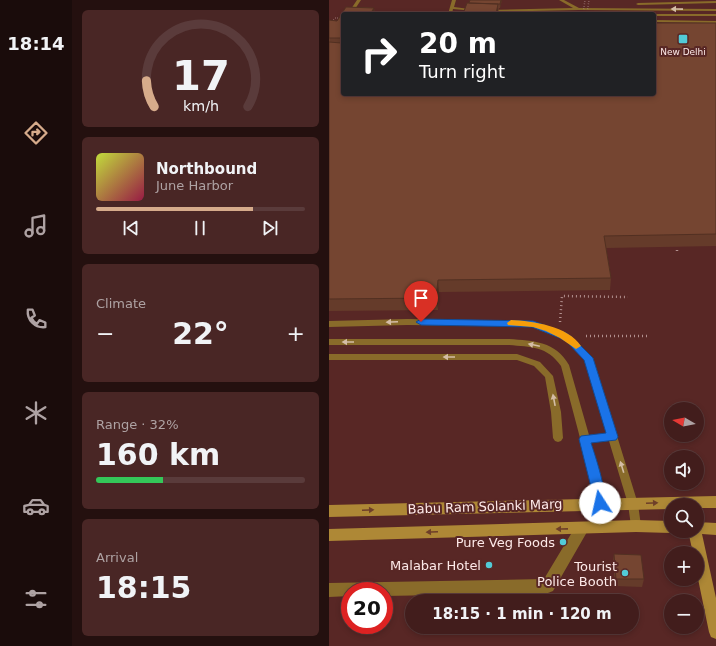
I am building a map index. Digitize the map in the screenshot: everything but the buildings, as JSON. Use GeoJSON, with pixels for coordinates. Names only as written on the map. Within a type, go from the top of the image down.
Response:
{"type":"FeatureCollection","features":[{"type":"Feature","properties":{"kind":"main road","name":"Babu Ram Solanki Marg"},"geometry":{"type":"LineString","coordinates":[[329,511],[600,503],[633,504],[716,502]]}},
{"type":"Feature","properties":{"kind":"main road","name":"Babu Ram Solanki Marg"},"geometry":{"type":"LineString","coordinates":[[329,535],[636,526],[664,527]]}},
{"type":"Feature","properties":{"kind":"main road"},"geometry":{"type":"LineString","coordinates":[[704,528],[716,528]]}},
{"type":"Feature","properties":{"kind":"main road"},"geometry":{"type":"LineString","coordinates":[[697,538],[714,616],[716,632]]}},
{"type":"Feature","properties":{"kind":"street"},"geometry":{"type":"LineString","coordinates":[[329,590],[548,586],[582,528]]}},
{"type":"Feature","properties":{"kind":"lane"},"geometry":{"type":"LineString","coordinates":[[351,12],[359,0]]}},
{"type":"Feature","properties":{"kind":"lane"},"geometry":{"type":"LineString","coordinates":[[452,12],[453,0]]}},
{"type":"Feature","properties":{"kind":"lane"},"geometry":{"type":"LineString","coordinates":[[561,0],[579,9]]}},
{"type":"Feature","properties":{"kind":"lane"},"geometry":{"type":"LineString","coordinates":[[632,4],[716,2]]}},
{"type":"Feature","properties":{"kind":"lane"},"geometry":{"type":"LineString","coordinates":[[571,5],[624,4]]}},
{"type":"Feature","properties":{"kind":"lane"},"geometry":{"type":"LineString","coordinates":[[453,8],[479,10]]}},
{"type":"Feature","properties":{"kind":"lane"},"geometry":{"type":"LineString","coordinates":[[487,11],[579,9],[716,10]]}},
{"type":"Feature","properties":{"kind":"lane"},"geometry":{"type":"LineString","coordinates":[[656,15],[716,15]]}},
{"type":"Feature","properties":{"kind":"lane"},"geometry":{"type":"LineString","coordinates":[[656,21],[716,22]]}},
{"type":"Feature","properties":{"kind":"lane"},"geometry":{"type":"LineString","coordinates":[[329,324],[407,322],[519,323],[533,324],[549,329],[570,340],[589,358],[633,504],[636,526]]}},
{"type":"Feature","properties":{"kind":"lane"},"geometry":{"type":"LineString","coordinates":[[329,342],[530,343],[548,348],[559,354],[565,365],[598,487],[600,503]]}},
{"type":"Feature","properties":{"kind":"lane"},"geometry":{"type":"LineString","coordinates":[[329,357],[517,357],[537,364],[549,376],[556,412],[558,438]]}},
{"type":"Feature","properties":{"kind":"lane"},"geometry":{"type":"LineString","coordinates":[[585,439],[613,437]]}},
{"type":"Feature","properties":{"kind":"path"},"geometry":{"type":"LineString","coordinates":[[583,12],[585,0]]}},
{"type":"Feature","properties":{"kind":"path"},"geometry":{"type":"LineString","coordinates":[[587,12],[589,0]]}},
{"type":"Feature","properties":{"kind":"path"},"geometry":{"type":"LineString","coordinates":[[337,23],[331,23],[335,18],[341,18]]}},
{"type":"Feature","properties":{"kind":"path"},"geometry":{"type":"LineString","coordinates":[[562,296],[628,297]]}},
{"type":"Feature","properties":{"kind":"path"},"geometry":{"type":"LineString","coordinates":[[593,336],[649,336]]}},
{"type":"Feature","properties":{"kind":"slow traffic"},"geometry":{"type":"LineString","coordinates":[[511,323],[533,324],[549,329],[570,340],[576,346]]}},
{"type":"Feature","properties":{"kind":"place","name":"New Delhi"},"geometry":{"type":"Point","coordinates":[683,39]}},
{"type":"Feature","properties":{"kind":"place","name":"Pure Veg Foods"},"geometry":{"type":"Point","coordinates":[563,542]}},
{"type":"Feature","properties":{"kind":"place","name":"Malabar Hotel"},"geometry":{"type":"Point","coordinates":[489,565]}},
{"type":"Feature","properties":{"kind":"place","name":"Tourist Police Booth"},"geometry":{"type":"Point","coordinates":[625,573]}},
{"type":"Feature","properties":{"kind":"route"},"geometry":{"type":"LineString","coordinates":[[421,322],[533,324],[549,329],[570,340],[589,358],[613,437],[585,439],[598,487],[600,503]]}}]}
